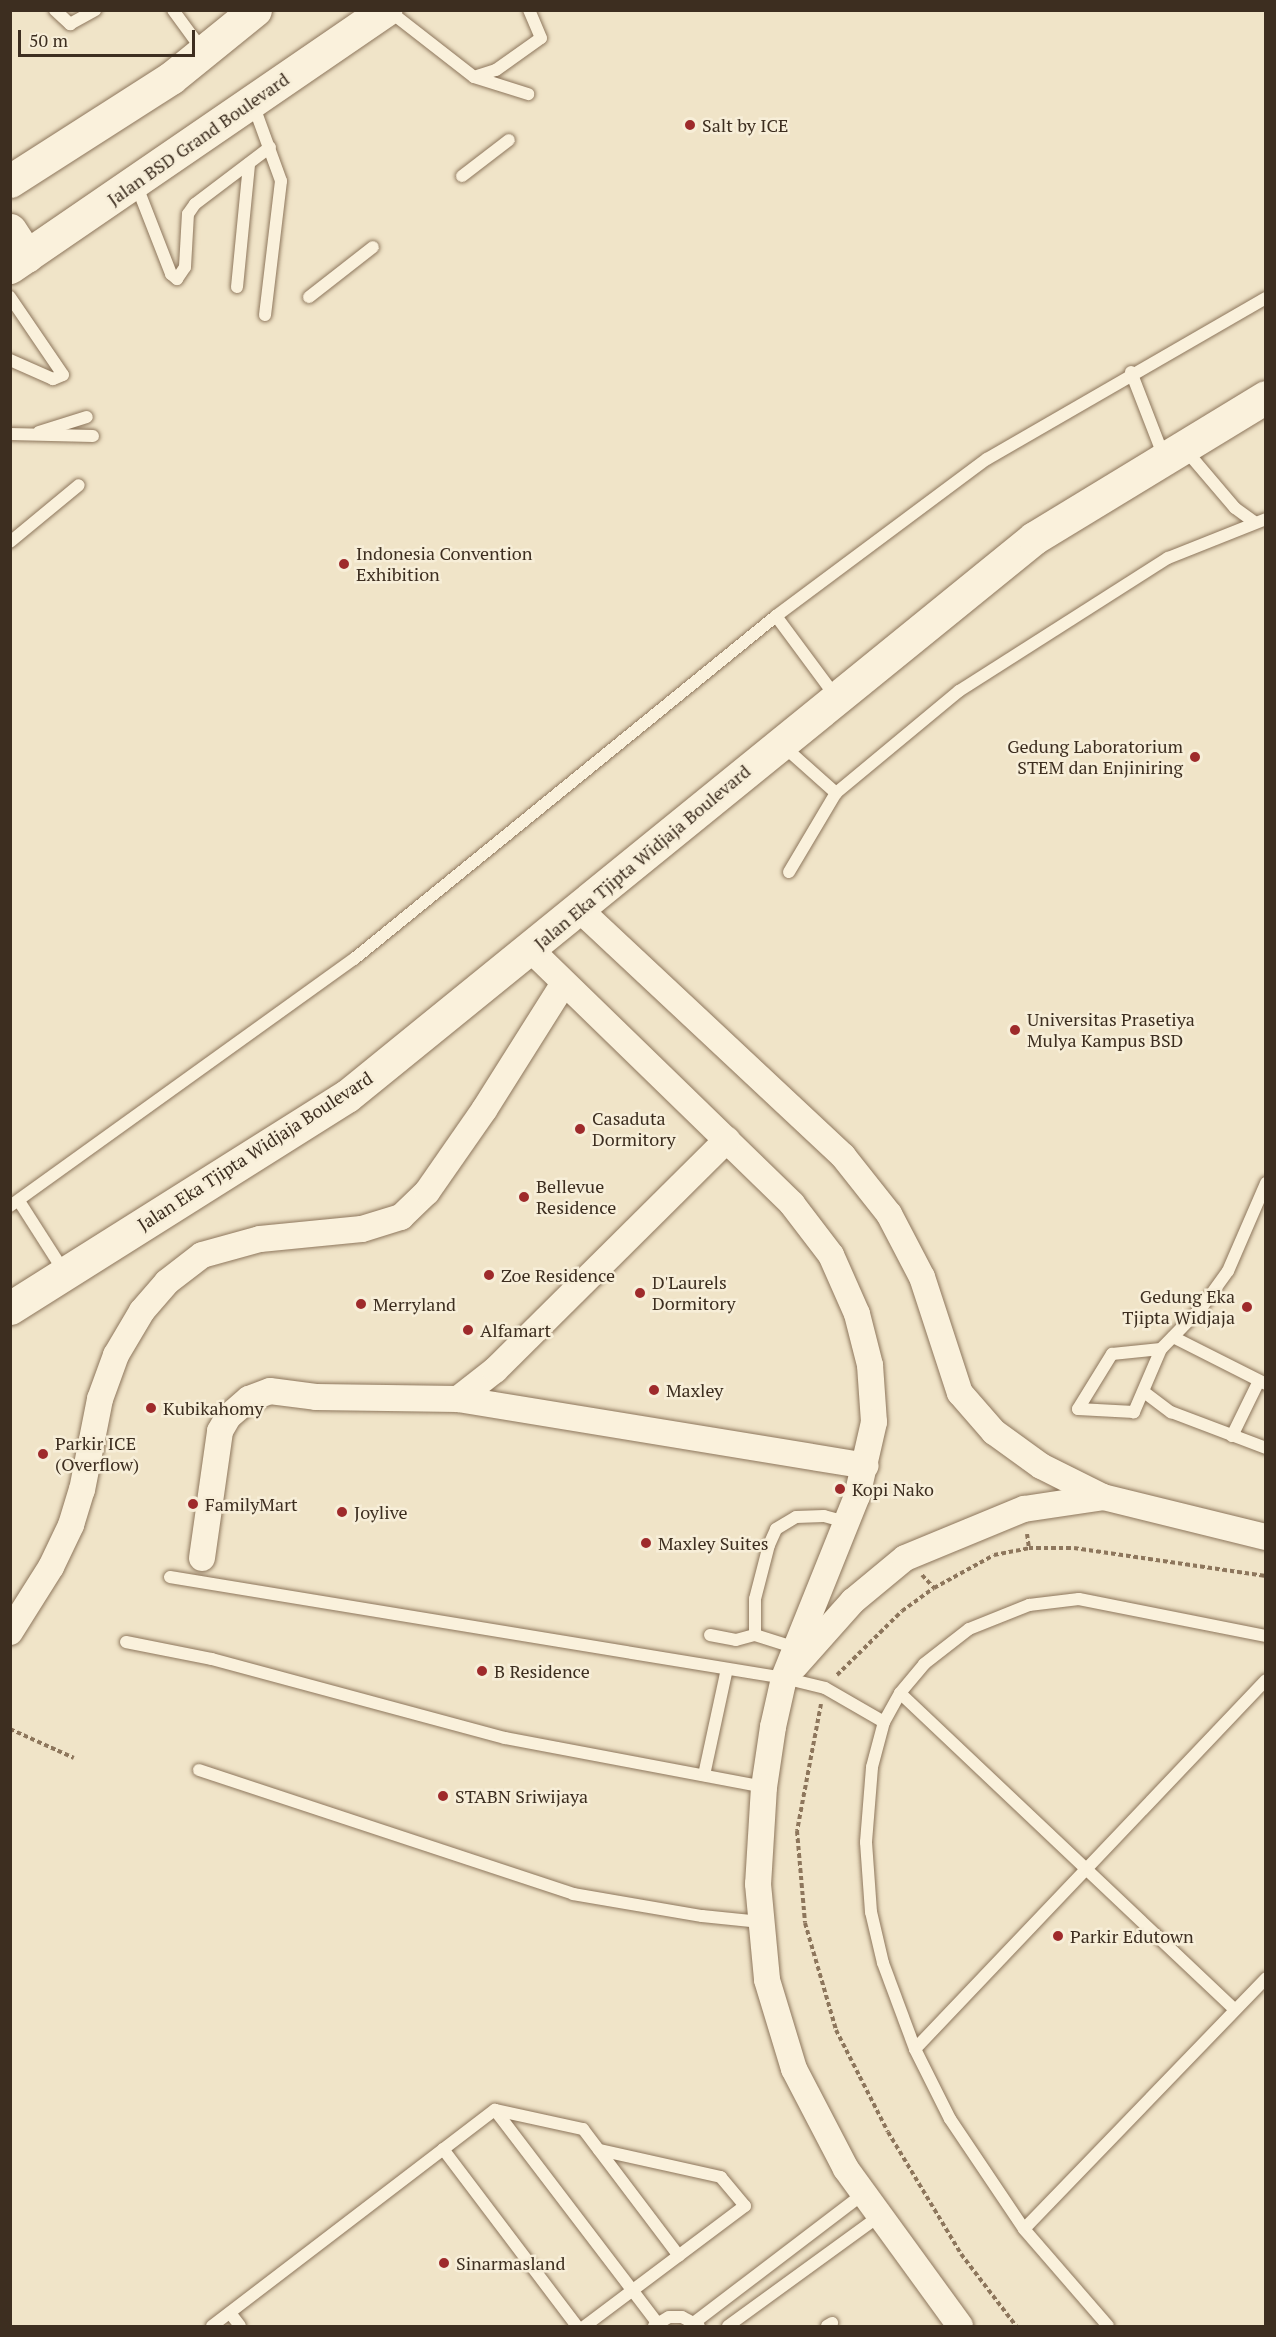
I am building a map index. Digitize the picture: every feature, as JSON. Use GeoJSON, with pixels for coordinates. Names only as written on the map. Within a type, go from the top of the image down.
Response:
{"type":"FeatureCollection","features":[{"type":"Feature","properties":{"kind":"street","name":"Jalan BSD Grand Boulevard"},"geometry":{"type":"LineString","coordinates":[[16,251],[136,183],[386,10]]}},
{"type":"Feature","properties":{"kind":"street"},"geometry":{"type":"LineString","coordinates":[[10,181],[171,78],[254,11]]}},
{"type":"Feature","properties":{"kind":"street","name":"Jalan Eka Tjipta Widjaja Boulevard"},"geometry":{"type":"LineString","coordinates":[[10,1308],[346,1096],[579,909],[779,742],[1034,538],[1266,397]]}},
{"type":"Feature","properties":{"kind":"street"},"geometry":{"type":"LineString","coordinates":[[579,909],[843,1156],[889,1214],[917,1266],[960,1393],[987,1424],[1041,1466],[1103,1497],[1266,1537]]}},
{"type":"Feature","properties":{"kind":"street"},"geometry":{"type":"LineString","coordinates":[[530,949],[792,1204],[831,1256],[857,1314],[870,1365],[874,1422],[866,1466],[784,1678],[764,1787],[758,1884],[766,1980],[794,2069],[862,2195],[960,2326]]}},
{"type":"Feature","properties":{"kind":"street"},"geometry":{"type":"LineString","coordinates":[[10,1632],[51,1567],[70,1525],[82,1490],[100,1399],[116,1355],[142,1311],[167,1282],[202,1255],[260,1239],[362,1229],[401,1217],[427,1192],[473,1127],[564,983]]}},
{"type":"Feature","properties":{"kind":"street"},"geometry":{"type":"LineString","coordinates":[[459,1399],[495,1370],[727,1140]]}},
{"type":"Feature","properties":{"kind":"street"},"geometry":{"type":"LineString","coordinates":[[202,1558],[220,1431],[228,1416],[249,1399],[270,1391],[316,1397],[459,1399],[866,1466]]}},
{"type":"Feature","properties":{"kind":"street"},"geometry":{"type":"LineString","coordinates":[[784,1678],[853,1601],[905,1558],[1024,1509],[1103,1497]]}},
{"type":"Feature","properties":{"kind":"lane"},"geometry":{"type":"LineString","coordinates":[[55,10],[70,24],[95,10]]}},
{"type":"Feature","properties":{"kind":"lane"},"geometry":{"type":"LineString","coordinates":[[173,10],[204,52]]}},
{"type":"Feature","properties":{"kind":"lane"},"geometry":{"type":"LineString","coordinates":[[386,10],[474,77],[528,94]]}},
{"type":"Feature","properties":{"kind":"lane"},"geometry":{"type":"LineString","coordinates":[[474,77],[496,70],[542,38],[529,10]]}},
{"type":"Feature","properties":{"kind":"lane"},"geometry":{"type":"LineString","coordinates":[[252,102],[281,181],[265,315]]}},
{"type":"Feature","properties":{"kind":"lane"},"geometry":{"type":"LineString","coordinates":[[462,176],[509,140]]}},
{"type":"Feature","properties":{"kind":"lane"},"geometry":{"type":"LineString","coordinates":[[136,183],[171,274],[177,279],[185,267],[188,214],[195,204],[270,147]]}},
{"type":"Feature","properties":{"kind":"lane"},"geometry":{"type":"LineString","coordinates":[[237,287],[249,164]]}},
{"type":"Feature","properties":{"kind":"lane"},"geometry":{"type":"LineString","coordinates":[[309,297],[373,247]]}},
{"type":"Feature","properties":{"kind":"lane"},"geometry":{"type":"LineString","coordinates":[[10,297],[63,375],[53,379],[10,360]]}},
{"type":"Feature","properties":{"kind":"lane"},"geometry":{"type":"LineString","coordinates":[[65,1273],[15,1203],[354,959],[776,616],[987,459],[1131,372],[1266,298]]}},
{"type":"Feature","properties":{"kind":"lane"},"geometry":{"type":"LineString","coordinates":[[1131,372],[1174,453],[1235,508],[1260,521]]}},
{"type":"Feature","properties":{"kind":"lane"},"geometry":{"type":"LineString","coordinates":[[28,435],[87,417]]}},
{"type":"Feature","properties":{"kind":"lane"},"geometry":{"type":"LineString","coordinates":[[10,434],[93,436]]}},
{"type":"Feature","properties":{"kind":"lane"},"geometry":{"type":"LineString","coordinates":[[10,542],[79,485]]}},
{"type":"Feature","properties":{"kind":"lane"},"geometry":{"type":"LineString","coordinates":[[789,872],[836,793],[959,691],[1168,558],[1260,521]]}},
{"type":"Feature","properties":{"kind":"lane"},"geometry":{"type":"LineString","coordinates":[[776,616],[836,697]]}},
{"type":"Feature","properties":{"kind":"lane"},"geometry":{"type":"LineString","coordinates":[[779,742],[836,793]]}},
{"type":"Feature","properties":{"kind":"lane"},"geometry":{"type":"LineString","coordinates":[[1161,1349],[1112,1354],[1078,1409],[1130,1415],[1144,1392],[1161,1349],[1228,1271],[1266,1183]]}},
{"type":"Feature","properties":{"kind":"lane"},"geometry":{"type":"LineString","coordinates":[[1173,1337],[1262,1382],[1232,1436]]}},
{"type":"Feature","properties":{"kind":"lane"},"geometry":{"type":"LineString","coordinates":[[1144,1392],[1171,1412],[1266,1448]]}},
{"type":"Feature","properties":{"kind":"lane"},"geometry":{"type":"LineString","coordinates":[[754,1635],[755,1599],[776,1529],[796,1517],[824,1516],[846,1522]]}},
{"type":"Feature","properties":{"kind":"lane"},"geometry":{"type":"LineString","coordinates":[[170,1577],[784,1678],[825,1688],[884,1722]]}},
{"type":"Feature","properties":{"kind":"lane"},"geometry":{"type":"LineString","coordinates":[[1108,2326],[1024,2229],[950,2119],[915,2049],[882,1964],[871,1912],[866,1842],[872,1767],[884,1722],[900,1693],[924,1664],[969,1629],[1029,1605],[1079,1599],[1266,1636]]}},
{"type":"Feature","properties":{"kind":"lane"},"geometry":{"type":"LineString","coordinates":[[710,1635],[735,1640],[754,1635],[796,1648]]}},
{"type":"Feature","properties":{"kind":"lane"},"geometry":{"type":"LineString","coordinates":[[126,1642],[212,1659],[505,1738],[764,1787]]}},
{"type":"Feature","properties":{"kind":"lane"},"geometry":{"type":"LineString","coordinates":[[704,1775],[727,1669]]}},
{"type":"Feature","properties":{"kind":"lane"},"geometry":{"type":"LineString","coordinates":[[915,2049],[1266,1680]]}},
{"type":"Feature","properties":{"kind":"lane"},"geometry":{"type":"LineString","coordinates":[[900,1693],[1235,2010]]}},
{"type":"Feature","properties":{"kind":"lane"},"geometry":{"type":"LineString","coordinates":[[199,1770],[573,1894],[761,1922]]}},
{"type":"Feature","properties":{"kind":"lane"},"geometry":{"type":"LineString","coordinates":[[1024,2229],[1266,1978]]}},
{"type":"Feature","properties":{"kind":"lane"},"geometry":{"type":"LineString","coordinates":[[495,2110],[656,2325],[669,2317],[697,2324],[862,2195]]}},
{"type":"Feature","properties":{"kind":"lane"},"geometry":{"type":"LineString","coordinates":[[212,2326],[495,2110],[583,2129],[679,2256]]}},
{"type":"Feature","properties":{"kind":"lane"},"geometry":{"type":"LineString","coordinates":[[443,2149],[577,2326]]}},
{"type":"Feature","properties":{"kind":"lane"},"geometry":{"type":"LineString","coordinates":[[585,2326],[744,2206],[721,2177],[599,2150]]}},
{"type":"Feature","properties":{"kind":"lane"},"geometry":{"type":"LineString","coordinates":[[728,2326],[878,2217]]}},
{"type":"Feature","properties":{"kind":"lane"},"geometry":{"type":"LineString","coordinates":[[230,2313],[240,2326]]}},
{"type":"Feature","properties":{"kind":"path"},"geometry":{"type":"LineString","coordinates":[[1074,1548],[1266,1576]]}},
{"type":"Feature","properties":{"kind":"path"},"geometry":{"type":"LineString","coordinates":[[10,1729],[74,1758]]}},
{"type":"Feature","properties":{"kind":"place","name":"Salt by ICE"},"geometry":{"type":"Point","coordinates":[690,125]}},
{"type":"Feature","properties":{"kind":"place","name":"Indonesia Convention Exhibition"},"geometry":{"type":"Point","coordinates":[344,564]}},
{"type":"Feature","properties":{"kind":"place","name":"Gedung Laboratorium STEM dan Enjiniring"},"geometry":{"type":"Point","coordinates":[1195,757]}},
{"type":"Feature","properties":{"kind":"place","name":"Universitas Prasetiya Mulya Kampus BSD"},"geometry":{"type":"Point","coordinates":[1015,1030]}},
{"type":"Feature","properties":{"kind":"place","name":"Casaduta Dormitory"},"geometry":{"type":"Point","coordinates":[580,1129]}},
{"type":"Feature","properties":{"kind":"place","name":"Bellevue Residence"},"geometry":{"type":"Point","coordinates":[524,1197]}},
{"type":"Feature","properties":{"kind":"place","name":"Zoe Residence"},"geometry":{"type":"Point","coordinates":[489,1275]}},
{"type":"Feature","properties":{"kind":"place","name":"D'Laurels Dormitory"},"geometry":{"type":"Point","coordinates":[640,1293]}},
{"type":"Feature","properties":{"kind":"place","name":"Merryland"},"geometry":{"type":"Point","coordinates":[361,1304]}},
{"type":"Feature","properties":{"kind":"place","name":"Gedung Eka Tjipta Widjaja"},"geometry":{"type":"Point","coordinates":[1247,1307]}},
{"type":"Feature","properties":{"kind":"place","name":"Alfamart"},"geometry":{"type":"Point","coordinates":[468,1330]}},
{"type":"Feature","properties":{"kind":"place","name":"Maxley"},"geometry":{"type":"Point","coordinates":[654,1390]}},
{"type":"Feature","properties":{"kind":"place","name":"Kubikahomy"},"geometry":{"type":"Point","coordinates":[151,1408]}},
{"type":"Feature","properties":{"kind":"place","name":"Parkir ICE (Overflow)"},"geometry":{"type":"Point","coordinates":[43,1454]}},
{"type":"Feature","properties":{"kind":"place","name":"Kopi Nako"},"geometry":{"type":"Point","coordinates":[840,1489]}},
{"type":"Feature","properties":{"kind":"place","name":"FamilyMart"},"geometry":{"type":"Point","coordinates":[193,1504]}},
{"type":"Feature","properties":{"kind":"place","name":"Joylive"},"geometry":{"type":"Point","coordinates":[342,1512]}},
{"type":"Feature","properties":{"kind":"place","name":"Maxley Suites"},"geometry":{"type":"Point","coordinates":[646,1543]}},
{"type":"Feature","properties":{"kind":"place","name":"B Residence"},"geometry":{"type":"Point","coordinates":[482,1671]}},
{"type":"Feature","properties":{"kind":"place","name":"STABN Sriwijaya"},"geometry":{"type":"Point","coordinates":[443,1796]}},
{"type":"Feature","properties":{"kind":"place","name":"Parkir Edutown"},"geometry":{"type":"Point","coordinates":[1058,1936]}},
{"type":"Feature","properties":{"kind":"place","name":"Sinarmasland"},"geometry":{"type":"Point","coordinates":[444,2263]}}]}
